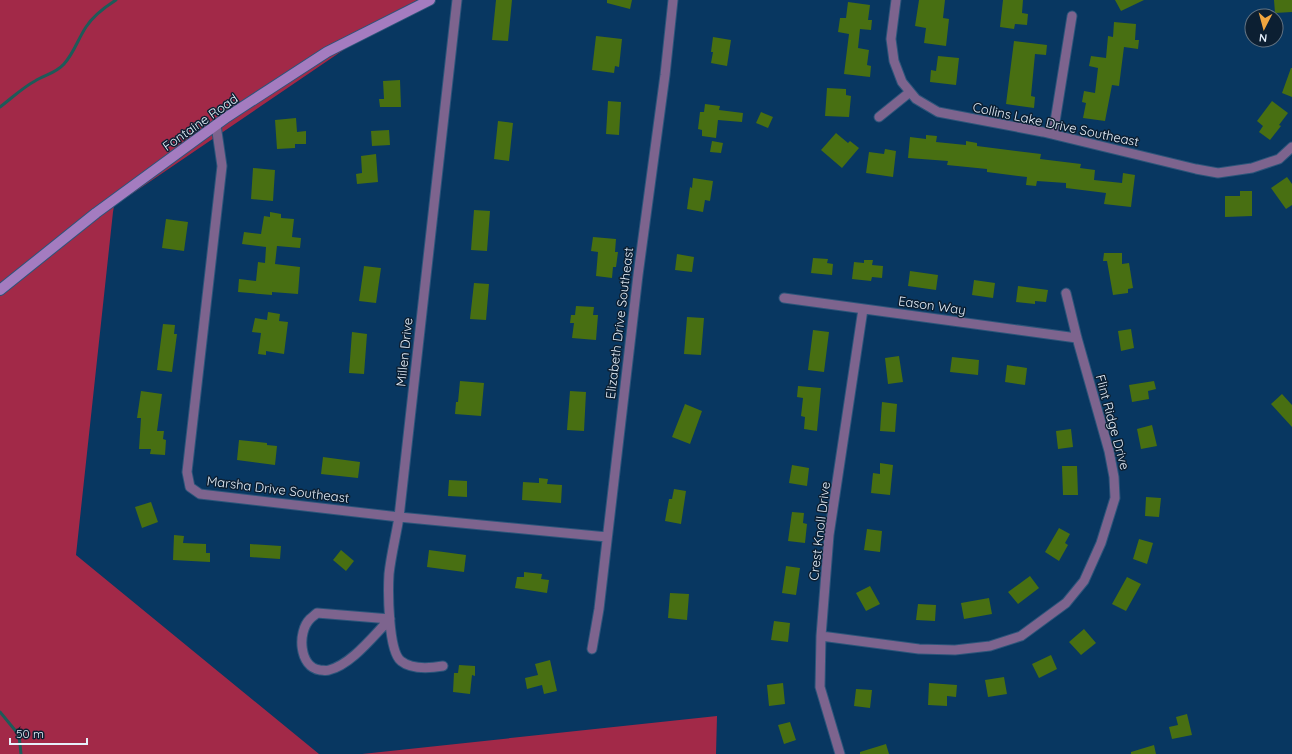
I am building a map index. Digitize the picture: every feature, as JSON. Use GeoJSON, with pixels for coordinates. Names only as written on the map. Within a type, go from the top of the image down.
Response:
{"type":"FeatureCollection","features":[{"type":"Feature","properties":{"kind":"main road","name":"Fontaine Road"},"geometry":{"type":"LineString","coordinates":[[0,290],[96,214],[216,125],[327,52],[430,0]]}},
{"type":"Feature","properties":{"kind":"street","name":"Millen Drive"},"geometry":{"type":"LineString","coordinates":[[443,666],[422,668],[408,665],[400,661],[392,643],[389,575],[399,517],[457,0]]}},
{"type":"Feature","properties":{"kind":"street","name":"Elizabeth Drive Southeast"},"geometry":{"type":"LineString","coordinates":[[592,649],[599,609],[638,275],[665,75],[673,0]]}},
{"type":"Feature","properties":{"kind":"street","name":"Collins Lake Drive Southeast"},"geometry":{"type":"LineString","coordinates":[[896,0],[891,39],[894,61],[902,82],[916,99],[938,112],[1053,134],[1218,173],[1252,168],[1279,159],[1292,147]]}},
{"type":"Feature","properties":{"kind":"street"},"geometry":{"type":"LineString","coordinates":[[1053,134],[1072,16]]}},
{"type":"Feature","properties":{"kind":"street"},"geometry":{"type":"LineString","coordinates":[[879,117],[910,92]]}},
{"type":"Feature","properties":{"kind":"street","name":"Marsha Drive Southeast"},"geometry":{"type":"LineString","coordinates":[[216,125],[222,166],[186,472],[190,487],[200,494],[399,517],[607,538]]}},
{"type":"Feature","properties":{"kind":"street","name":"Flint Ridge Drive"},"geometry":{"type":"LineString","coordinates":[[821,636],[918,649],[955,650],[990,646],[1021,636],[1066,603],[1084,581],[1102,543],[1115,498],[1114,477],[1109,451],[1077,338],[1066,293]]}},
{"type":"Feature","properties":{"kind":"street","name":"Eason Way"},"geometry":{"type":"LineString","coordinates":[[784,298],[1077,338]]}},
{"type":"Feature","properties":{"kind":"street","name":"Crest Knoll Drive"},"geometry":{"type":"LineString","coordinates":[[840,754],[820,687],[821,636],[829,535],[863,309]]}},
{"type":"Feature","properties":{"kind":"street"},"geometry":{"type":"LineString","coordinates":[[317,613],[390,619],[347,662],[328,671],[316,669],[307,664],[303,654],[302,644],[304,630],[309,620],[317,613]]}},
{"type":"Feature","properties":{"kind":"shaded area"},"geometry":{"type":"Polygon","coordinates":[[[0,0],[417,0],[114,206],[113,212],[76,555],[319,754],[0,754],[0,0]]]}},
{"type":"Feature","properties":{"kind":"shaded area"},"geometry":{"type":"Polygon","coordinates":[[[717,716],[716,754],[362,754],[717,716]]]}},
{"type":"Feature","properties":{"kind":"building"},"geometry":{"type":"Polygon","coordinates":[[[496,0],[512,0],[508,41],[492,40],[496,0]]]}},
{"type":"Feature","properties":{"kind":"building"},"geometry":{"type":"Polygon","coordinates":[[[607,0],[632,0],[630,9],[607,3],[607,0]]]}},
{"type":"Feature","properties":{"kind":"building"},"geometry":{"type":"Polygon","coordinates":[[[919,0],[945,0],[943,18],[949,19],[946,46],[924,43],[926,28],[915,26],[919,0]]]}},
{"type":"Feature","properties":{"kind":"building"},"geometry":{"type":"Polygon","coordinates":[[[1003,0],[1023,0],[1022,13],[1028,14],[1027,25],[1015,24],[1014,29],[1000,27],[1003,0]]]}},
{"type":"Feature","properties":{"kind":"building"},"geometry":{"type":"Polygon","coordinates":[[[1115,0],[1144,0],[1121,11],[1115,0]]]}},
{"type":"Feature","properties":{"kind":"building"},"geometry":{"type":"Polygon","coordinates":[[[1274,0],[1292,0],[1292,12],[1284,12],[1284,8],[1275,8],[1274,0]]]}},
{"type":"Feature","properties":{"kind":"building"},"geometry":{"type":"Polygon","coordinates":[[[848,2],[870,5],[868,20],[872,20],[871,30],[860,29],[858,48],[869,50],[867,65],[871,66],[870,77],[844,74],[849,34],[838,32],[840,18],[846,18],[848,2]]]}},
{"type":"Feature","properties":{"kind":"building"},"geometry":{"type":"Polygon","coordinates":[[[1114,22],[1136,24],[1135,40],[1139,40],[1138,49],[1124,47],[1119,86],[1112,85],[1105,121],[1083,118],[1086,103],[1082,102],[1084,91],[1095,93],[1098,68],[1089,66],[1091,56],[1106,58],[1108,36],[1113,37],[1114,22]]]}},
{"type":"Feature","properties":{"kind":"building"},"geometry":{"type":"Polygon","coordinates":[[[596,36],[622,39],[619,67],[615,66],[614,73],[592,70],[596,36]]]}},
{"type":"Feature","properties":{"kind":"building"},"geometry":{"type":"Polygon","coordinates":[[[713,37],[731,40],[727,66],[711,63],[713,37]]]}},
{"type":"Feature","properties":{"kind":"building"},"geometry":{"type":"Polygon","coordinates":[[[1014,41],[1047,45],[1046,55],[1035,54],[1031,96],[1035,97],[1034,108],[1006,104],[1014,41]]]}},
{"type":"Feature","properties":{"kind":"building"},"geometry":{"type":"Polygon","coordinates":[[[938,56],[959,58],[956,85],[930,82],[931,70],[936,71],[938,56]]]}},
{"type":"Feature","properties":{"kind":"building"},"geometry":{"type":"Polygon","coordinates":[[[1292,68],[1292,97],[1282,93],[1292,68]]]}},
{"type":"Feature","properties":{"kind":"building"},"geometry":{"type":"Polygon","coordinates":[[[400,80],[401,107],[380,107],[379,99],[384,99],[383,81],[400,80]]]}},
{"type":"Feature","properties":{"kind":"building"},"geometry":{"type":"Polygon","coordinates":[[[827,88],[846,89],[846,95],[851,96],[849,117],[825,116],[827,88]]]}},
{"type":"Feature","properties":{"kind":"building"},"geometry":{"type":"Polygon","coordinates":[[[608,101],[621,102],[619,135],[606,134],[608,101]]]}},
{"type":"Feature","properties":{"kind":"building"},"geometry":{"type":"Polygon","coordinates":[[[1272,101],[1288,113],[1279,125],[1281,126],[1270,140],[1259,132],[1263,126],[1257,121],[1272,101]]]}},
{"type":"Feature","properties":{"kind":"building"},"geometry":{"type":"Polygon","coordinates":[[[705,104],[720,106],[719,110],[743,113],[742,122],[718,120],[716,138],[702,136],[702,130],[698,129],[700,112],[704,112],[705,104]]]}},
{"type":"Feature","properties":{"kind":"building"},"geometry":{"type":"Polygon","coordinates":[[[761,112],[773,117],[768,128],[756,123],[761,112]]]}},
{"type":"Feature","properties":{"kind":"building"},"geometry":{"type":"Polygon","coordinates":[[[296,118],[297,132],[306,131],[306,144],[295,144],[295,148],[277,149],[275,120],[296,118]]]}},
{"type":"Feature","properties":{"kind":"building"},"geometry":{"type":"Polygon","coordinates":[[[498,121],[513,123],[509,161],[494,159],[498,121]]]}},
{"type":"Feature","properties":{"kind":"building"},"geometry":{"type":"Polygon","coordinates":[[[389,130],[390,145],[372,146],[371,131],[389,130]]]}},
{"type":"Feature","properties":{"kind":"building"},"geometry":{"type":"Polygon","coordinates":[[[836,133],[848,143],[850,141],[859,148],[842,168],[821,150],[836,133]]]}},
{"type":"Feature","properties":{"kind":"building"},"geometry":{"type":"Polygon","coordinates":[[[926,135],[937,136],[936,142],[966,145],[966,141],[977,143],[977,146],[1041,154],[1040,159],[1081,164],[1080,168],[1095,170],[1094,180],[1122,183],[1123,173],[1135,175],[1131,207],[1104,204],[1106,193],[1066,188],[1066,183],[1037,181],[1036,186],[1026,185],[1027,177],[987,172],[987,169],[947,165],[948,161],[908,158],[910,137],[926,139],[926,135]]]}},
{"type":"Feature","properties":{"kind":"building"},"geometry":{"type":"Polygon","coordinates":[[[712,141],[723,143],[721,153],[710,152],[712,141]]]}},
{"type":"Feature","properties":{"kind":"building"},"geometry":{"type":"Polygon","coordinates":[[[885,149],[896,151],[893,177],[866,173],[869,152],[884,154],[885,149]]]}},
{"type":"Feature","properties":{"kind":"building"},"geometry":{"type":"Polygon","coordinates":[[[376,154],[378,182],[357,184],[356,174],[362,173],[361,156],[376,154]]]}},
{"type":"Feature","properties":{"kind":"building"},"geometry":{"type":"Polygon","coordinates":[[[253,168],[275,170],[273,201],[251,199],[253,168]]]}},
{"type":"Feature","properties":{"kind":"building"},"geometry":{"type":"Polygon","coordinates":[[[1287,177],[1292,184],[1292,205],[1286,209],[1271,188],[1287,177]]]}},
{"type":"Feature","properties":{"kind":"building"},"geometry":{"type":"Polygon","coordinates":[[[693,178],[713,181],[710,201],[705,200],[703,212],[687,209],[690,187],[692,188],[693,178]]]}},
{"type":"Feature","properties":{"kind":"building"},"geometry":{"type":"Polygon","coordinates":[[[1240,191],[1252,191],[1252,216],[1225,217],[1225,196],[1240,196],[1240,191]]]}},
{"type":"Feature","properties":{"kind":"building"},"geometry":{"type":"Polygon","coordinates":[[[474,210],[490,211],[487,251],[471,250],[474,210]]]}},
{"type":"Feature","properties":{"kind":"building"},"geometry":{"type":"Polygon","coordinates":[[[270,212],[281,214],[281,218],[294,219],[292,237],[301,238],[300,248],[277,246],[275,264],[300,267],[298,294],[272,292],[272,295],[238,292],[239,279],[256,281],[258,262],[265,263],[266,247],[242,244],[244,232],[261,234],[264,216],[270,217],[270,212]]]}},
{"type":"Feature","properties":{"kind":"building"},"geometry":{"type":"Polygon","coordinates":[[[166,219],[188,222],[184,251],[162,248],[166,219]]]}},
{"type":"Feature","properties":{"kind":"building"},"geometry":{"type":"Polygon","coordinates":[[[593,237],[616,239],[615,252],[618,252],[616,267],[613,267],[612,278],[596,276],[598,252],[591,251],[593,237]]]}},
{"type":"Feature","properties":{"kind":"building"},"geometry":{"type":"Polygon","coordinates":[[[1104,253],[1122,253],[1122,264],[1129,263],[1133,288],[1128,289],[1128,293],[1113,295],[1107,261],[1103,261],[1104,253]]]}},
{"type":"Feature","properties":{"kind":"building"},"geometry":{"type":"Polygon","coordinates":[[[677,254],[694,257],[692,272],[675,270],[677,254]]]}},
{"type":"Feature","properties":{"kind":"building"},"geometry":{"type":"Polygon","coordinates":[[[813,258],[828,259],[827,263],[833,264],[832,275],[811,273],[813,258]]]}},
{"type":"Feature","properties":{"kind":"building"},"geometry":{"type":"Polygon","coordinates":[[[864,260],[873,260],[872,265],[883,266],[882,278],[872,277],[871,281],[852,279],[854,262],[864,263],[864,260]]]}},
{"type":"Feature","properties":{"kind":"building"},"geometry":{"type":"Polygon","coordinates":[[[364,266],[381,268],[376,303],[359,301],[364,266]]]}},
{"type":"Feature","properties":{"kind":"building"},"geometry":{"type":"Polygon","coordinates":[[[910,271],[938,275],[936,290],[908,286],[910,271]]]}},
{"type":"Feature","properties":{"kind":"building"},"geometry":{"type":"Polygon","coordinates":[[[974,280],[995,283],[993,298],[972,295],[974,280]]]}},
{"type":"Feature","properties":{"kind":"building"},"geometry":{"type":"Polygon","coordinates":[[[474,283],[489,284],[486,320],[470,319],[474,283]]]}},
{"type":"Feature","properties":{"kind":"building"},"geometry":{"type":"Polygon","coordinates":[[[1018,286],[1048,290],[1046,302],[1035,301],[1035,304],[1016,302],[1018,286]]]}},
{"type":"Feature","properties":{"kind":"building"},"geometry":{"type":"Polygon","coordinates":[[[576,306],[594,307],[593,315],[598,315],[596,340],[572,338],[574,323],[570,323],[571,315],[575,315],[576,306]]]}},
{"type":"Feature","properties":{"kind":"building"},"geometry":{"type":"Polygon","coordinates":[[[268,312],[280,314],[279,321],[288,322],[284,354],[266,351],[266,355],[258,354],[261,333],[252,332],[255,318],[267,320],[268,312]]]}},
{"type":"Feature","properties":{"kind":"building"},"geometry":{"type":"Polygon","coordinates":[[[687,317],[704,318],[701,355],[684,354],[687,317]]]}},
{"type":"Feature","properties":{"kind":"building"},"geometry":{"type":"Polygon","coordinates":[[[163,324],[175,325],[174,334],[177,334],[172,372],[157,370],[163,324]]]}},
{"type":"Feature","properties":{"kind":"building"},"geometry":{"type":"Polygon","coordinates":[[[1131,329],[1134,348],[1121,351],[1118,331],[1131,329]]]}},
{"type":"Feature","properties":{"kind":"building"},"geometry":{"type":"Polygon","coordinates":[[[813,330],[829,332],[824,372],[808,370],[813,330]]]}},
{"type":"Feature","properties":{"kind":"building"},"geometry":{"type":"Polygon","coordinates":[[[352,332],[367,334],[364,374],[349,373],[352,332]]]}},
{"type":"Feature","properties":{"kind":"building"},"geometry":{"type":"Polygon","coordinates":[[[899,356],[903,382],[888,384],[885,358],[899,356]]]}},
{"type":"Feature","properties":{"kind":"building"},"geometry":{"type":"Polygon","coordinates":[[[952,357],[979,360],[978,375],[950,372],[952,357]]]}},
{"type":"Feature","properties":{"kind":"building"},"geometry":{"type":"Polygon","coordinates":[[[1007,365],[1027,368],[1025,385],[1005,382],[1007,365]]]}},
{"type":"Feature","properties":{"kind":"building"},"geometry":{"type":"Polygon","coordinates":[[[460,381],[484,383],[481,416],[455,414],[460,381]]]}},
{"type":"Feature","properties":{"kind":"building"},"geometry":{"type":"Polygon","coordinates":[[[1154,381],[1156,389],[1148,391],[1149,399],[1132,402],[1129,385],[1154,381]]]}},
{"type":"Feature","properties":{"kind":"building"},"geometry":{"type":"Polygon","coordinates":[[[798,386],[821,388],[817,431],[804,429],[805,417],[801,416],[803,398],[797,397],[798,386]]]}},
{"type":"Feature","properties":{"kind":"building"},"geometry":{"type":"Polygon","coordinates":[[[141,391],[162,394],[157,431],[164,431],[163,439],[166,440],[165,455],[150,454],[151,449],[139,449],[141,418],[137,418],[141,391]]]}},
{"type":"Feature","properties":{"kind":"building"},"geometry":{"type":"Polygon","coordinates":[[[570,391],[586,392],[584,431],[567,430],[570,391]]]}},
{"type":"Feature","properties":{"kind":"building"},"geometry":{"type":"Polygon","coordinates":[[[1282,394],[1292,405],[1292,427],[1271,404],[1282,394]]]}},
{"type":"Feature","properties":{"kind":"building"},"geometry":{"type":"Polygon","coordinates":[[[882,402],[897,404],[895,432],[880,431],[882,402]]]}},
{"type":"Feature","properties":{"kind":"building"},"geometry":{"type":"Polygon","coordinates":[[[685,404],[702,411],[690,444],[672,437],[685,404]]]}},
{"type":"Feature","properties":{"kind":"building"},"geometry":{"type":"Polygon","coordinates":[[[1152,425],[1157,446],[1141,449],[1137,429],[1152,425]]]}},
{"type":"Feature","properties":{"kind":"building"},"geometry":{"type":"Polygon","coordinates":[[[1071,429],[1073,447],[1058,449],[1056,431],[1071,429]]]}},
{"type":"Feature","properties":{"kind":"building"},"geometry":{"type":"Polygon","coordinates":[[[239,440],[267,443],[267,445],[277,446],[275,465],[237,460],[239,440]]]}},
{"type":"Feature","properties":{"kind":"building"},"geometry":{"type":"Polygon","coordinates":[[[323,457],[360,462],[358,478],[321,474],[323,457]]]}},
{"type":"Feature","properties":{"kind":"building"},"geometry":{"type":"Polygon","coordinates":[[[880,463],[893,465],[890,495],[871,493],[873,473],[880,474],[880,463]]]}},
{"type":"Feature","properties":{"kind":"building"},"geometry":{"type":"Polygon","coordinates":[[[792,465],[809,468],[807,486],[789,483],[792,465]]]}},
{"type":"Feature","properties":{"kind":"building"},"geometry":{"type":"Polygon","coordinates":[[[1062,466],[1077,466],[1078,495],[1063,495],[1062,466]]]}},
{"type":"Feature","properties":{"kind":"building"},"geometry":{"type":"Polygon","coordinates":[[[539,478],[548,479],[547,484],[562,485],[561,503],[522,500],[523,482],[539,483],[539,478]]]}},
{"type":"Feature","properties":{"kind":"building"},"geometry":{"type":"Polygon","coordinates":[[[449,480],[467,481],[467,497],[448,496],[449,480]]]}},
{"type":"Feature","properties":{"kind":"building"},"geometry":{"type":"Polygon","coordinates":[[[674,489],[686,491],[681,524],[665,521],[669,499],[672,499],[674,489]]]}},
{"type":"Feature","properties":{"kind":"building"},"geometry":{"type":"Polygon","coordinates":[[[1146,497],[1161,498],[1159,517],[1145,516],[1146,497]]]}},
{"type":"Feature","properties":{"kind":"building"},"geometry":{"type":"Polygon","coordinates":[[[151,502],[158,522],[142,528],[135,507],[151,502]]]}},
{"type":"Feature","properties":{"kind":"building"},"geometry":{"type":"Polygon","coordinates":[[[792,512],[804,513],[803,523],[807,524],[805,543],[788,541],[792,512]]]}},
{"type":"Feature","properties":{"kind":"building"},"geometry":{"type":"Polygon","coordinates":[[[1059,528],[1070,534],[1065,543],[1068,545],[1059,561],[1045,552],[1059,528]]]}},
{"type":"Feature","properties":{"kind":"building"},"geometry":{"type":"Polygon","coordinates":[[[867,529],[882,531],[880,552],[864,550],[867,529]]]}},
{"type":"Feature","properties":{"kind":"building"},"geometry":{"type":"Polygon","coordinates":[[[174,535],[184,536],[183,543],[206,544],[206,553],[210,553],[210,562],[173,560],[174,535]]]}},
{"type":"Feature","properties":{"kind":"building"},"geometry":{"type":"Polygon","coordinates":[[[1139,539],[1153,543],[1147,564],[1133,559],[1139,539]]]}},
{"type":"Feature","properties":{"kind":"building"},"geometry":{"type":"Polygon","coordinates":[[[250,544],[281,546],[280,559],[250,557],[250,544]]]}},
{"type":"Feature","properties":{"kind":"building"},"geometry":{"type":"Polygon","coordinates":[[[341,550],[354,561],[346,571],[333,560],[341,550]]]}},
{"type":"Feature","properties":{"kind":"building"},"geometry":{"type":"Polygon","coordinates":[[[429,550],[466,555],[464,572],[427,567],[429,550]]]}},
{"type":"Feature","properties":{"kind":"building"},"geometry":{"type":"Polygon","coordinates":[[[786,566],[800,568],[796,595],[782,593],[786,566]]]}},
{"type":"Feature","properties":{"kind":"building"},"geometry":{"type":"Polygon","coordinates":[[[524,572],[542,574],[541,579],[549,580],[547,593],[515,588],[517,577],[524,577],[524,572]]]}},
{"type":"Feature","properties":{"kind":"building"},"geometry":{"type":"Polygon","coordinates":[[[1030,576],[1039,588],[1018,604],[1008,592],[1030,576]]]}},
{"type":"Feature","properties":{"kind":"building"},"geometry":{"type":"Polygon","coordinates":[[[1127,577],[1141,584],[1126,611],[1112,604],[1127,577]]]}},
{"type":"Feature","properties":{"kind":"building"},"geometry":{"type":"Polygon","coordinates":[[[870,586],[880,604],[866,611],[856,593],[870,586]]]}},
{"type":"Feature","properties":{"kind":"building"},"geometry":{"type":"Polygon","coordinates":[[[670,593],[689,594],[687,620],[668,618],[670,593]]]}},
{"type":"Feature","properties":{"kind":"building"},"geometry":{"type":"Polygon","coordinates":[[[989,598],[992,614],[964,619],[961,603],[989,598]]]}},
{"type":"Feature","properties":{"kind":"building"},"geometry":{"type":"Polygon","coordinates":[[[918,604],[936,605],[935,621],[916,620],[918,604]]]}},
{"type":"Feature","properties":{"kind":"building"},"geometry":{"type":"Polygon","coordinates":[[[774,621],[790,623],[788,642],[771,640],[774,621]]]}},
{"type":"Feature","properties":{"kind":"building"},"geometry":{"type":"Polygon","coordinates":[[[1084,629],[1096,643],[1081,655],[1069,642],[1084,629]]]}},
{"type":"Feature","properties":{"kind":"building"},"geometry":{"type":"Polygon","coordinates":[[[1051,655],[1057,669],[1039,678],[1032,664],[1051,655]]]}},
{"type":"Feature","properties":{"kind":"building"},"geometry":{"type":"Polygon","coordinates":[[[550,660],[557,691],[544,694],[542,685],[527,689],[525,678],[538,675],[535,664],[550,660]]]}},
{"type":"Feature","properties":{"kind":"building"},"geometry":{"type":"Polygon","coordinates":[[[459,665],[475,666],[475,676],[472,675],[470,694],[453,692],[454,673],[458,673],[459,665]]]}},
{"type":"Feature","properties":{"kind":"building"},"geometry":{"type":"Polygon","coordinates":[[[1004,677],[1007,694],[988,697],[985,680],[1004,677]]]}},
{"type":"Feature","properties":{"kind":"building"},"geometry":{"type":"Polygon","coordinates":[[[783,683],[785,704],[769,706],[767,685],[783,683]]]}},
{"type":"Feature","properties":{"kind":"building"},"geometry":{"type":"Polygon","coordinates":[[[929,683],[957,685],[956,697],[947,696],[947,706],[928,705],[929,683]]]}},
{"type":"Feature","properties":{"kind":"building"},"geometry":{"type":"Polygon","coordinates":[[[856,689],[872,690],[870,708],[854,706],[856,689]]]}},
{"type":"Feature","properties":{"kind":"building"},"geometry":{"type":"Polygon","coordinates":[[[1187,714],[1192,735],[1172,739],[1169,727],[1178,725],[1176,717],[1187,714]]]}},
{"type":"Feature","properties":{"kind":"building"},"geometry":{"type":"Polygon","coordinates":[[[790,722],[796,740],[784,744],[778,725],[790,722]]]}},
{"type":"Feature","properties":{"kind":"building"},"geometry":{"type":"Polygon","coordinates":[[[886,744],[889,754],[860,754],[860,752],[886,744]]]}},
{"type":"Feature","properties":{"kind":"building"},"geometry":{"type":"Polygon","coordinates":[[[1154,745],[1156,754],[1131,754],[1131,752],[1154,745]]]}},
{"type":"Feature","properties":{"kind":"waterway"},"geometry":{"type":"LineString","coordinates":[[0,107],[30,84],[61,67],[71,55],[83,32],[92,19],[116,0]]}},
{"type":"Feature","properties":{"kind":"waterway"},"geometry":{"type":"LineString","coordinates":[[0,712],[19,735],[21,754]]}}]}
